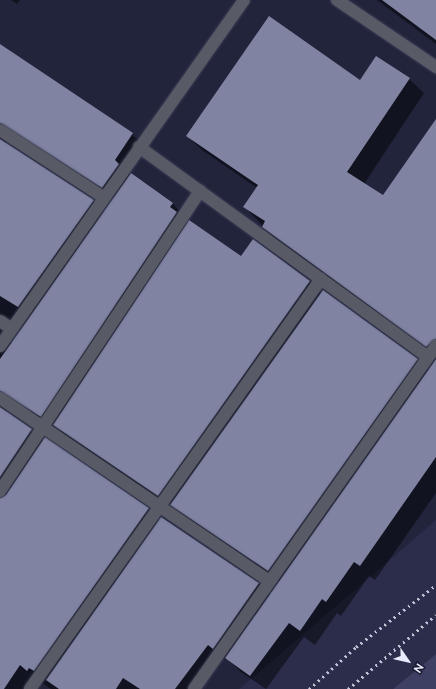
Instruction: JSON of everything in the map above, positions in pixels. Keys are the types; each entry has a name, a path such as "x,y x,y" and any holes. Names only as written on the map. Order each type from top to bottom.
{"street":[{"path":"0,346 244,0"},
{"path":"337,0 436,67"},
{"path":"0,130 104,197"},
{"path":"139,147 428,357"},
{"path":"0,491 200,191"},
{"path":"30,689 320,279"},
{"path":"0,321 12,329"},
{"path":"194,689 268,581 436,346"},
{"path":"0,398 268,581"}],"shaded area":[{"path":"436,520 436,654 393,689 239,689"},
{"path":"436,654 436,689 393,689"}],"building":[{"path":"382,0 436,0 436,40"},
{"path":"269,16 360,80 376,56 410,78 347,172 383,195 436,119 436,339 426,347 262,227 265,221 243,207 258,185 186,136"},
{"path":"0,44 133,133 115,160 119,164 102,188 0,123"},
{"path":"0,139 94,200 18,307 0,296"},
{"path":"131,173 173,203 170,207 177,212 41,417 0,391 0,359"},
{"path":"189,220 241,256 253,239 310,281 158,496 53,425"},
{"path":"323,290 418,359 268,571 170,505"},
{"path":"436,359 436,457 360,566 354,562 326,602 322,599 300,631 289,623 250,676 225,658"},
{"path":"0,407 32,429 0,477"},
{"path":"45,437 149,508 34,671 29,668 27,671 20,665 4,689 0,689 0,498 6,495"},
{"path":"161,517 259,583 213,649 208,645 175,689 140,689 123,678 116,689 59,689 46,680"}],"railway":[{"path":"309,689 356,647 436,585"},
{"path":"348,689 436,615"}]}
